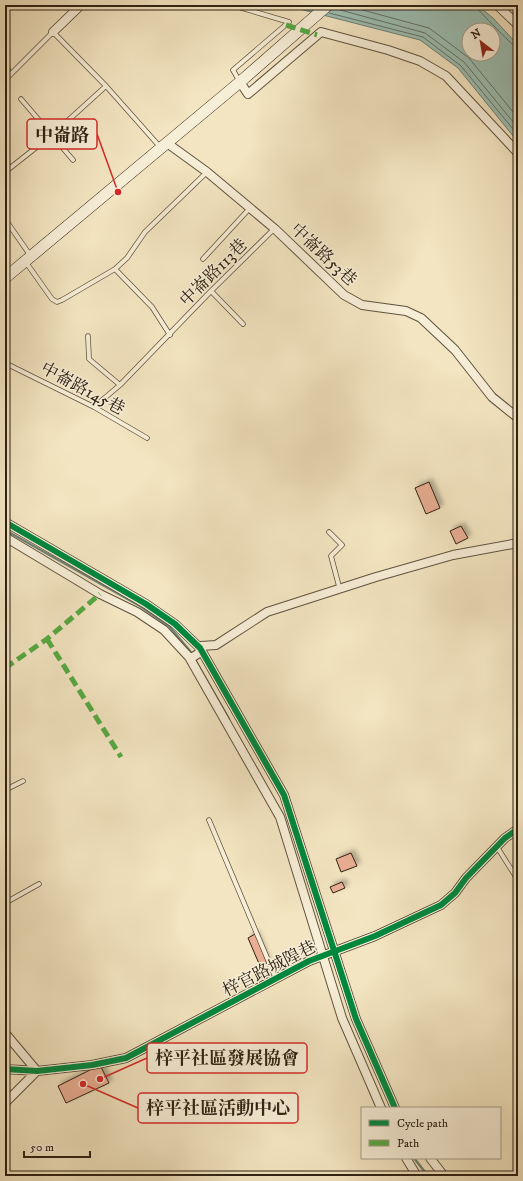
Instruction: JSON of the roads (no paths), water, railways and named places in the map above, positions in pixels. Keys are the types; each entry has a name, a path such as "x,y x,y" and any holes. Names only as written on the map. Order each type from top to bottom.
{"street":[{"path":"53,32 81,5"},
{"path":"5,278 240,82 328,5"},
{"path":"497,5 518,25"},
{"path":"240,82 248,94 321,32 420,61 446,76 518,153"},
{"name":"中崙路53巷","path":"164,145 207,172 274,229 344,295 362,305 406,311 421,318 455,350 492,397 518,418"},
{"path":"6,526 146,604 175,624 283,796 356,1019 395,1107"},
{"path":"5,537 100,594 137,612 164,630 195,654 280,817 342,1018 381,1107"},
{"path":"195,654 201,646 216,645 267,612 340,590 376,577 453,555 518,543"},
{"path":"272,801 283,796"},
{"name":"梓官路城隍巷","path":"5,1069 37,1071 92,1065 126,1058 334,950 375,936 441,905 455,893 466,878 505,838 518,829"},
{"path":"5,1033 37,1071 5,1103"},
{"path":"407,1159 417,1176"},
{"path":"431,1159 444,1176"}],"lane":[{"path":"232,5 289,22 233,70 240,82"},
{"path":"5,80 53,32 164,145"},
{"path":"5,172 52,135 106,86"},
{"path":"21,99 73,160"},
{"path":"5,219 52,299 57,302 115,269 127,258 145,232 207,172"},
{"path":"203,259 250,208"},
{"name":"中崙路113巷","path":"94,407 120,385 211,291 274,229"},
{"name":"中崙路113巷","path":"115,269 152,307 170,334"},
{"path":"211,291 243,324"},
{"path":"88,336 89,359 120,385"},
{"name":"中崙路145巷","path":"5,363 94,407 147,438"},
{"path":"329,532 342,545 331,556 340,590"},
{"path":"5,790 23,781"},
{"path":"209,820 277,979"},
{"path":"497,847 518,880"},
{"path":"5,903 39,884"}],"water":[{"path":"284,5 477,5 497,22 461,22 461,62 501,62 501,27 518,45 518,142 458,68 420,40"}],"waterway":[{"path":"5,530 140,606 169,626 190,651 229,719"},
{"path":"415,1159 428,1176"}],"place":[{"name":"中崙路","path":"118,192"},
{"name":"梓平社區發展協會","path":"100,1079"},
{"name":"梓平社區活動中心","path":"83,1084"}]}
